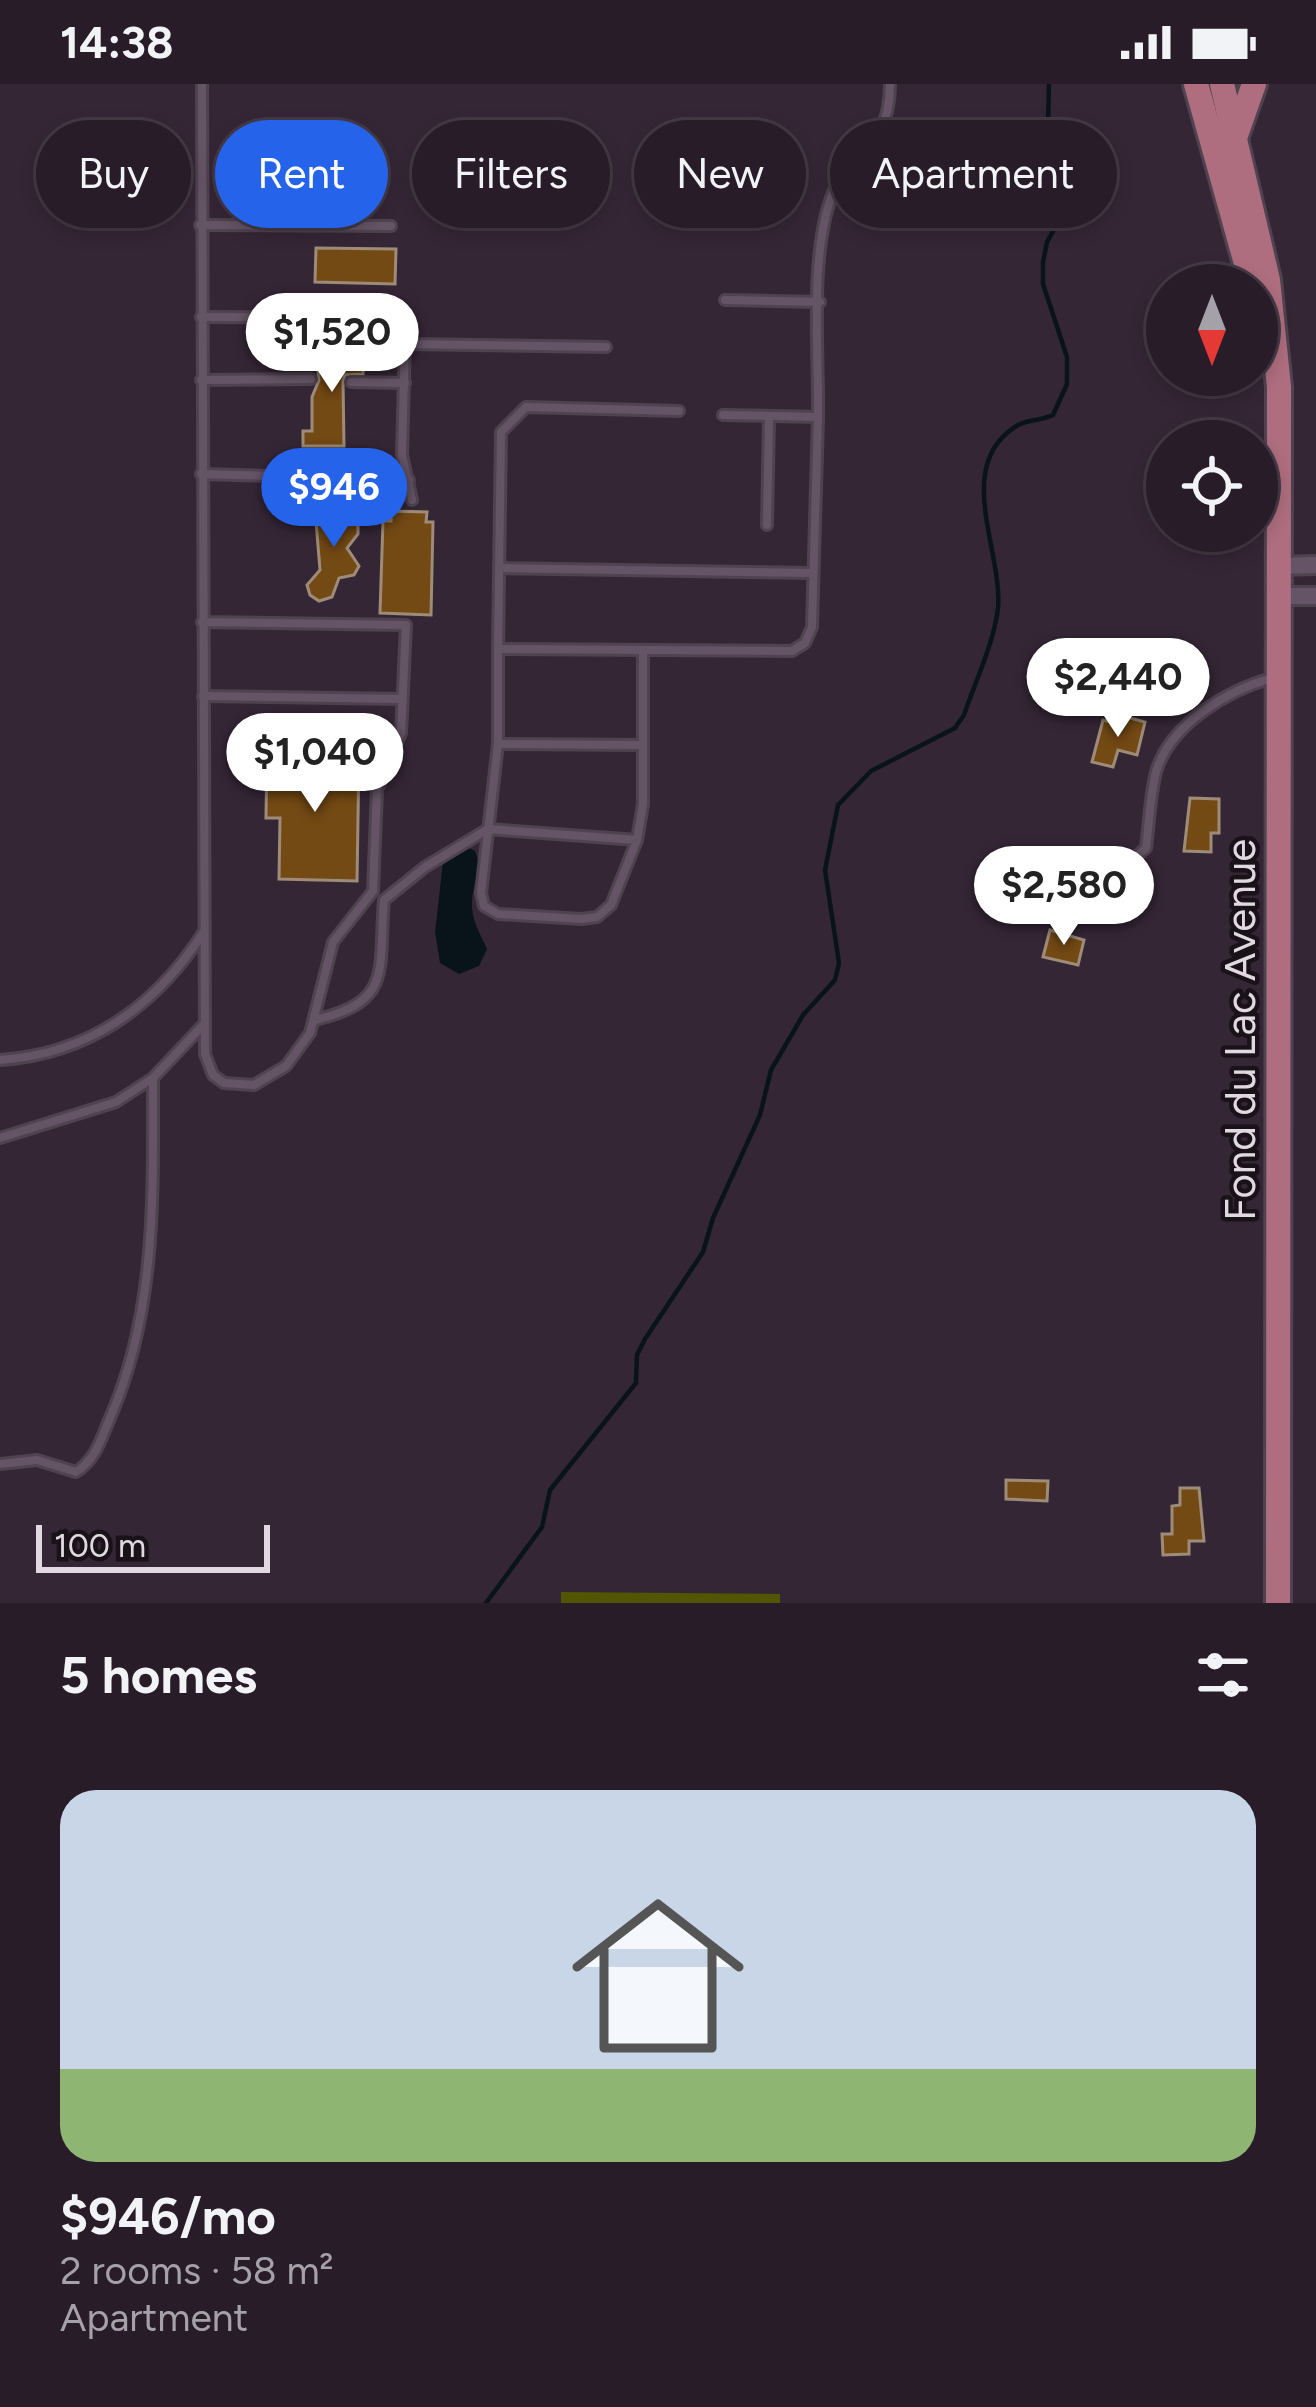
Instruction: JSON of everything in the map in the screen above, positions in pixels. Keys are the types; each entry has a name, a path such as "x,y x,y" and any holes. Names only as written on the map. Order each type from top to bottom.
{"main road":[{"path":"1196,84 1246,264"},
{"name":"Fond du Lac Avenue","path":"1222,84 1274,319 1278,420"},
{"path":"1235,138 1254,84"},
{"name":"Fond du Lac Avenue","path":"1278,511 1279,1603"}],"street":[{"path":"1280,566 1316,566"},
{"path":"1280,596 1316,596"}],"lane":[{"path":"202,84 200,225 202,622 205,930 205,1023 207,1066 224,1083 238,1087 254,1085 286,1066 314,1020 333,942 373,891 377,790 400,733 406,626 202,622"},
{"path":"498,649 792,651 805,643 812,627 822,231 830,197 883,133 890,84"},
{"path":"200,225 391,226"},
{"path":"725,299 820,302"},
{"path":"201,317 390,318 401,328 406,344 402,455 412,500"},
{"path":"406,344 606,347"},
{"path":"201,380 311,379"},
{"path":"351,382 404,383"},
{"path":"643,650 643,804 637,840 610,905 597,917 498,914 484,906 481,892 498,744 501,432 526,407 679,411"},
{"path":"723,416 818,417"},
{"path":"767,525 769,416"},
{"path":"201,474 409,480"},
{"path":"499,568 813,573"},
{"path":"1088,897 1146,848 1157,770 1169,746 1190,722 1244,686 1280,676"},
{"path":"203,696 402,699"},
{"path":"498,744 643,745"},
{"path":"314,1020 360,1007 377,987 384,900 425,867 488,829 637,840"},
{"path":"0,1060 48,1056 89,1041 182,963 205,930"},
{"path":"0,1138 116,1102 153,1078 205,1023"},
{"path":"0,1463 37,1460 76,1472 90,1463 117,1401 144,1312 153,1196 153,1078"}],"shaded area":[{"path":"458,843 475,851 477,857 472,908 487,949 479,966 459,974 440,963 435,932 444,853 449,845"},
{"path":"561,1592 780,1594 780,1603 561,1603"}],"building":[{"path":"316,248 396,249 395,284 315,282"},
{"path":"315,348 363,348 363,374 345,375 343,381 344,446 303,446 303,431 312,431 312,397 319,380"},
{"path":"332,505 344,505 358,516 358,534 347,548 359,566 354,575 339,578 332,597 319,601 307,585 320,570 316,521"},
{"path":"391,511 427,512 426,522 433,522 431,615 380,613 383,521 391,521"},
{"path":"1123,716 1145,722 1137,755 1118,750 1113,767 1092,762 1103,720 1121,725"},
{"path":"267,754 359,756 357,881 279,879 280,818 266,818"},
{"path":"1190,798 1219,799 1219,833 1211,833 1211,852 1184,851"},
{"path":"1050,930 1084,940 1078,965 1043,957"},
{"path":"1006,1480 1048,1481 1047,1501 1006,1499"},
{"path":"1180,1488 1199,1488 1204,1541 1189,1541 1189,1554 1163,1555 1162,1534 1172,1534 1172,1506 1180,1505"}],"waterway":[{"path":"486,1603 542,1527 550,1490 636,1383 637,1355 703,1252 713,1218 760,1115 771,1070 803,1015 835,980 839,963 825,870 838,805 871,771 955,728 984,662 998,608 985,510 988,462 998,442 1018,425 1053,415 1067,384 1067,357 1043,284 1043,262 1047,242 1065,210 1072,160 1048,124 1049,84"}]}
